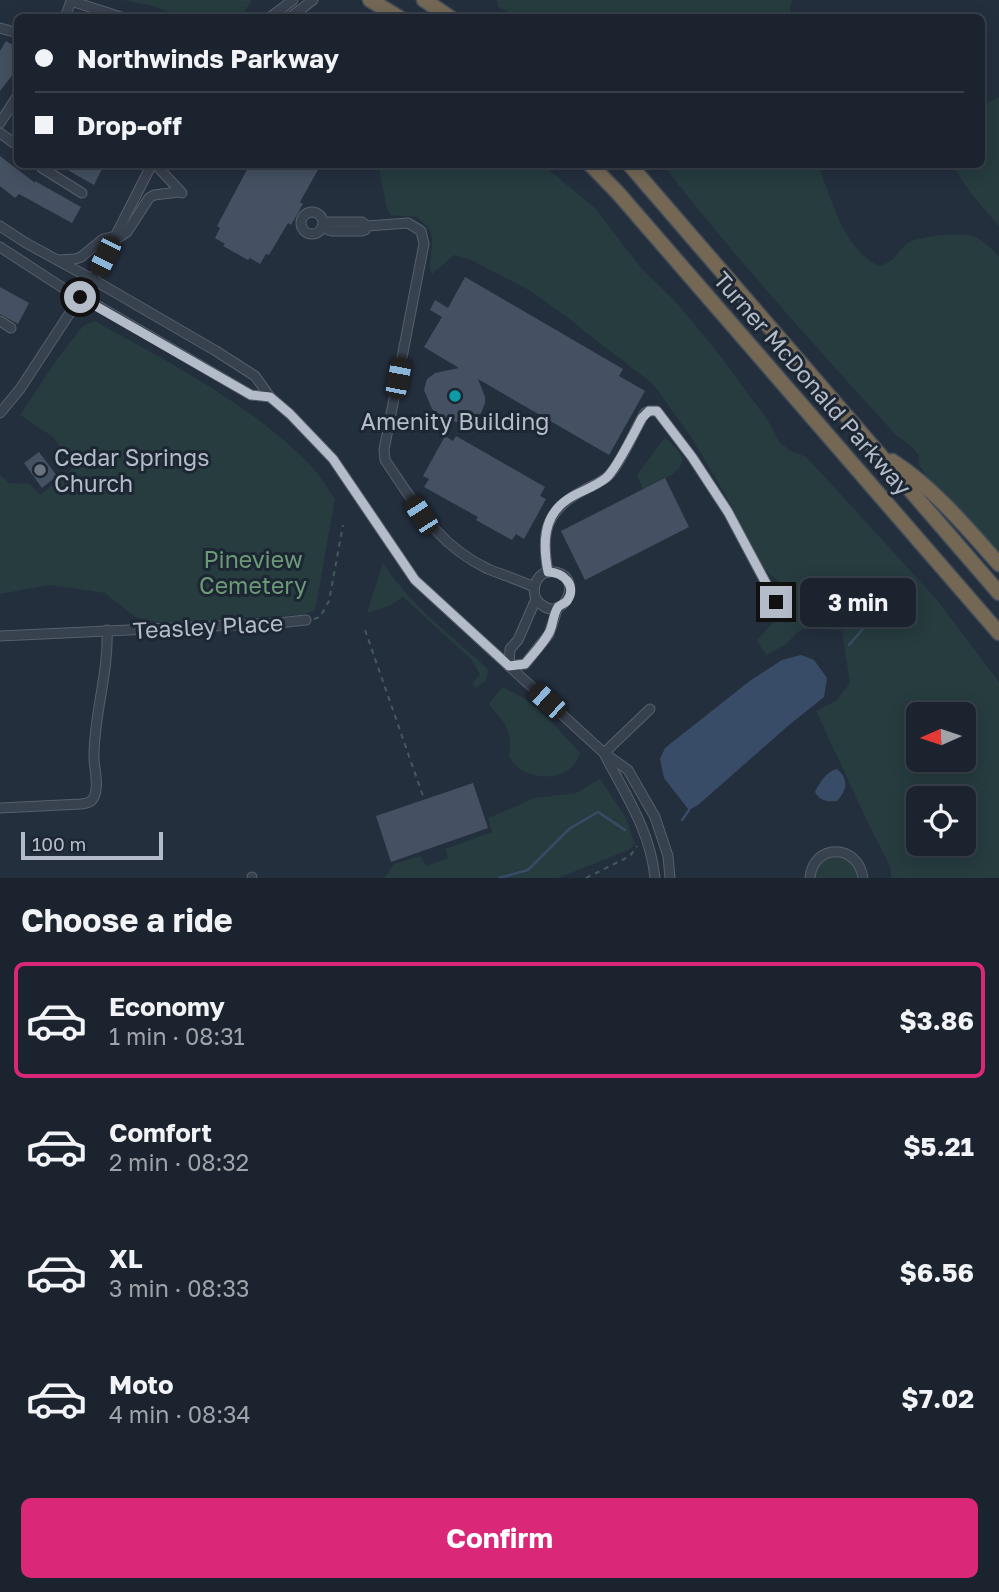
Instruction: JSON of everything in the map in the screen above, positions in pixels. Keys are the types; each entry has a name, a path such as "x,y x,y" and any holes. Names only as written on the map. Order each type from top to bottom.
{"highway":[{"path":"370,0 393,14"},
{"path":"424,0 446,14"},
{"name":"Turner McDonald Parkway","path":"594,168 999,633"},
{"name":"Turner McDonald Parkway","path":"632,168 999,593"},
{"path":"878,452 911,473 928,488 999,564"}],"street":[{"path":"294,14 313,0"},
{"path":"66,14 71,1 112,14"},
{"path":"274,14 291,1"},
{"path":"0,123 14,101"},
{"path":"42,168 82,193"},
{"path":"0,413 20,388 92,279 151,168"},
{"path":"57,260 81,257 103,239 113,239 127,232 149,198 154,195 181,192 157,168"},
{"path":"324,225 329,222 362,222 367,226 408,223 421,230 424,239 384,450 385,460 421,515 442,538 483,566 534,587"},
{"path":"0,226 255,376 270,397 333,459 415,580 604,753 628,770 655,817 668,856 670,878"},
{"path":"0,247 66,290 251,395 270,397"},
{"path":"0,321 11,328"},
{"path":"548,572 545,536 554,513 568,498 608,476 645,413 657,411 692,457 728,512 776,602"},
{"path":"548,572 558,572 569,585 569,596 558,607 549,634 525,664 509,666 510,649 518,640 536,599 534,587 540,576 548,572"},
{"path":"536,599 545,607 558,607"},
{"name":"Teasley Place","path":"0,636 306,620"},
{"path":"0,808 81,804 93,800 96,786 95,740 108,650 107,631"},
{"path":"604,753 650,709"},
{"path":"604,753 641,823 653,859 655,878"},
{"path":"810,878 819,858 834,851 843,852 857,860 863,878"}],"path":[{"name":"Teasley Place","path":"306,620 320,617 328,601 343,525"},
{"path":"365,630 424,799"},
{"path":"586,878 630,856 640,843"}],"green space":[{"path":"124,0 252,0 241,14 174,14"},
{"path":"497,0 792,0 790,14 513,14 498,7"},
{"path":"999,97 999,226 974,197 955,168 985,168 985,104"},
{"path":"379,168 547,168 595,208 641,268 677,303 722,358 768,421 780,443 806,457 937,600 999,682 999,878 891,878 891,868 816,711 836,701 850,683 842,631 815,627 800,630 785,645 766,655 757,640 778,616 781,602 780,583 765,570 691,437 653,384 529,290 471,260 454,255 432,274 432,240 429,229 417,217 391,215 387,209"},
{"path":"665,168 819,168 848,236 856,248 879,266 894,258 908,243 947,235 977,238 999,257 999,557 931,483 919,465 919,455 896,435 806,336"},
{"name":"Pineview Cemetery","path":"95,321 237,405 289,445 319,475 335,499 315,611 299,615 159,623 135,617 105,593 50,585 0,594 0,475 9,483 30,484 40,495 73,468 53,437 20,415 57,359 84,325"},
{"path":"665,437 680,454 681,465 667,478 643,490 637,475"},
{"path":"383,563 418,606 489,670 485,681 476,688 472,684 480,674 471,659 403,597 389,606 367,613"},
{"path":"502,687 524,698 548,718 580,753 571,768 556,775 538,776 521,770 514,763 509,757 509,734 489,704"},
{"path":"600,779 626,818 635,844 628,850 558,878 384,878 394,864 420,856 426,866 448,858 445,849 492,832 488,818 535,798 576,793"},
{"path":"833,856 850,862 857,878 815,878 820,864"}],"water":[{"path":"801,655 814,660 827,678 824,697 689,810 664,778 660,759 665,748 751,680 782,660"},
{"path":"837,769 845,781 843,793 837,801 822,799 815,792 821,781"}],"building":[{"path":"6,41 14,46 14,73 0,91 0,51"},
{"path":"0,156 35,183 81,207 72,223 19,194 15,198 0,186"},
{"path":"64,168 101,168 94,185"},
{"path":"248,168 319,168 291,225 288,223 269,255 266,254 260,264 223,246 225,244 215,238 220,228 217,226"},
{"path":"465,277 623,369 619,376 645,391 609,455 478,379 485,403 481,413 473,421 456,422 432,409 424,390 427,379 435,373 459,368 424,347 442,317 430,310 435,300 448,308"},
{"path":"0,287 29,303 18,324 0,314"},
{"path":"445,436 453,441 456,436 545,487 540,496 546,499 524,539 516,534 512,540 476,520 478,517 424,487 429,479 423,476"},
{"name":"Cedar Springs Church","path":"39,452 57,476 42,488 24,463"},
{"path":"665,478 689,527 585,580 561,531"},
{"path":"473,783 488,828 391,862 376,816"}],"waterway":[{"path":"849,645 887,601"},
{"path":"682,820 689,810"},
{"path":"499,878 528,870 569,829 598,812 625,830"}],"place":[{"name":"Amenity Building","path":"455,396"},
{"name":"Cedar Springs Church","path":"40,470"}],"route":[{"path":"80,297 251,395 270,397 290,414 333,459 415,580 509,666 525,664 549,634 558,607 562,606 569,596 567,579 558,572 548,572 545,540 549,521 568,498 608,476 645,413 649,411 657,411 692,457 728,512 776,602"}]}
